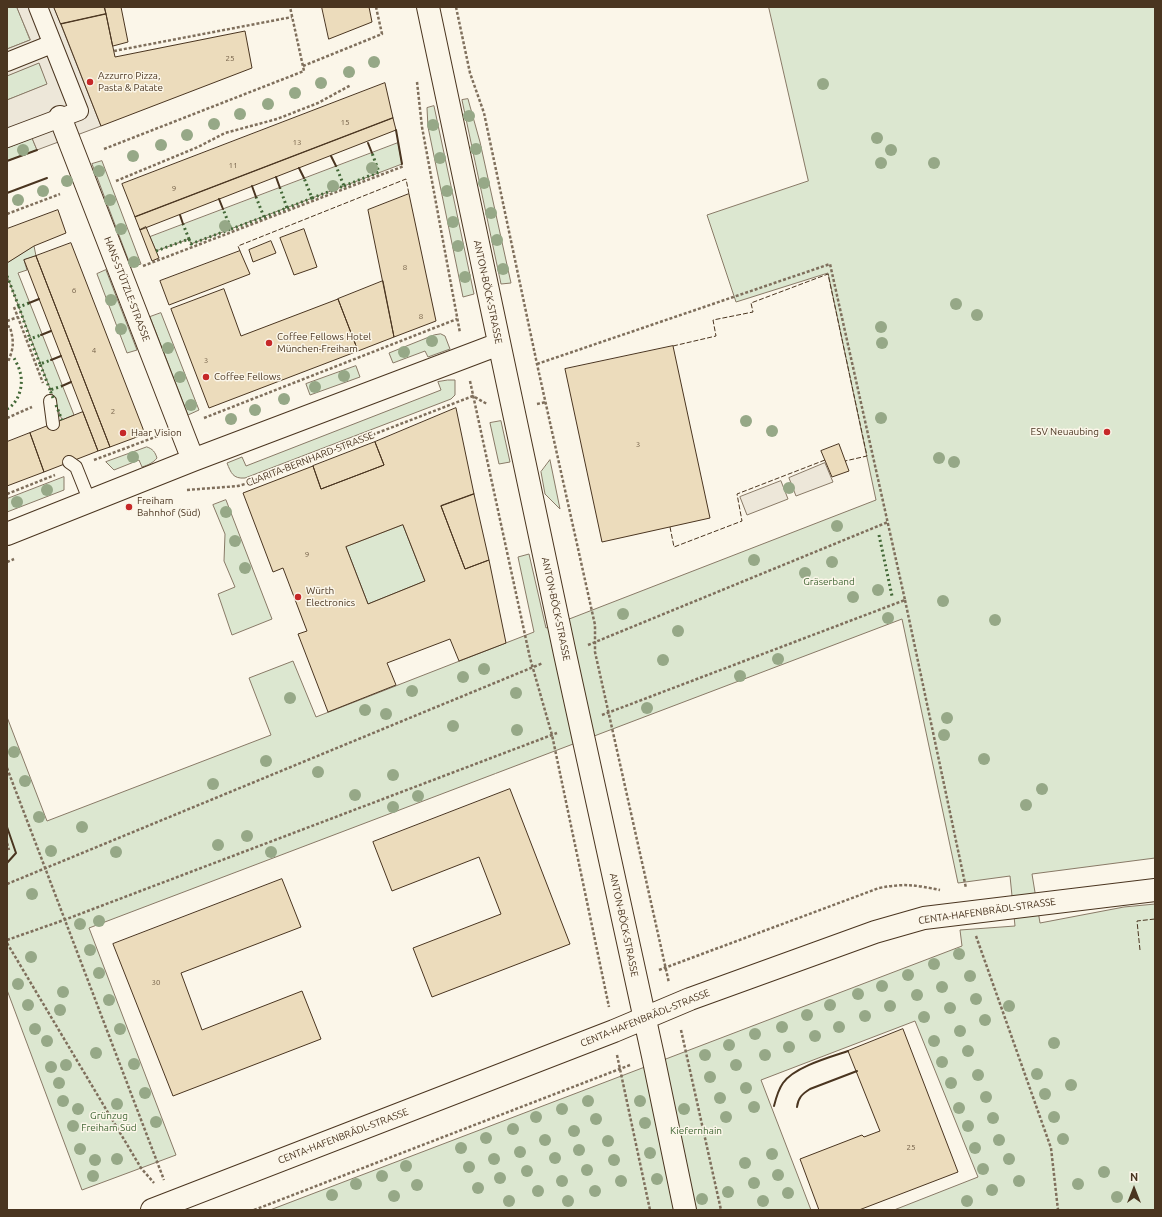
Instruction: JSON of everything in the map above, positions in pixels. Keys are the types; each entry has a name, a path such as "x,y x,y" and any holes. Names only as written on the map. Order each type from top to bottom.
{"street":[{"path":"7,138 79,111 38,7"},
{"name":"ANTON-BÖCK-STRASSE","path":"428,7 685,1210"},
{"path":"7,62 52,44"},
{"name":"HANS-STÜTZLE-STRASSE","path":"60,117 193,460"},
{"path":"7,534 193,460 499,344"},
{"name":"CENTA-HAFENBRÄDL-STRASSE","path":"152,1210 614,1031 675,1005 875,932 924,918 1155,890"}],"lane":[{"path":"50,401 53,424"},
{"path":"72,464 90,502"}],"path":[{"path":"104,149 304,71 290,7"},
{"path":"303,66 382,34 376,7"},
{"path":"456,7 470,73 484,113 537,364 595,624 595,652 608,713 721,1210"},
{"path":"114,51 292,17"},
{"path":"416,74 422,127 457,319 533,667 552,734 614,1031 619,1069 650,1210"},
{"path":"116,181 198,147 225,133 277,119 318,103 351,85"},
{"path":"121,275 404,166"},
{"path":"7,214 60,194"},
{"path":"537,364 830,264 888,522 967,889 961,890"},
{"path":"7,418 50,401 14,307"},
{"path":"7,321 18,317"},
{"path":"7,494 72,464 180,427 457,319"},
{"path":"7,326 10,327 13,340 13,348 8,362"},
{"path":"473,396 500,412 546,402"},
{"name":"CLARITA-BERNHARD-STRASSE","path":"185,490 238,486 473,396"},
{"path":"7,884 888,522"},
{"path":"7,562 21,556"},
{"path":"172,1202 141,1168 7,942 905,600"},
{"path":"7,768 172,1202"},
{"path":"7,843 9,850"},
{"path":"666,968 879,888 897,884 913,884 942,890"},
{"path":"971,913 974,930 1051,1148 1058,1210"},
{"path":"254,1210 684,1044"}],"green space":[{"path":"7,7 17,7 30,40 7,49"},
{"path":"769,7 1155,7 1155,858 1032,874 1040,923 1124,907 1155,904 1155,1210 894,1210 978,1177 915,1021 761,1080 811,1210 270,1210 962,946 960,930 1015,926 1010,876 958,883 902,619 89,928 176,1155 82,1190 7,990 7,717 47,821 271,735 249,678 293,661 316,717 534,632 518,557 529,554 546,628 876,500 828,273 736,302 707,215 808,181"},
{"path":"39,63 48,84 7,100 7,76"},
{"path":"468,99 480,142 511,283 501,284 462,100"},
{"path":"434,106 474,294 463,297 428,127 427,108"},
{"path":"32,138 37,150 7,161 7,148"},
{"path":"398,143 402,164 191,244 189,239 156,251 150,237"},
{"path":"102,161 141,264 131,267 92,164"},
{"path":"34,246 36,256 24,260 27,270 18,273 74,415 62,420 7,276 7,263"},
{"path":"106,270 137,350 127,353 97,274"},
{"path":"161,313 199,410 188,415 150,317"},
{"path":"441,334 445,336 450,349 428,357 425,351 393,363 389,353 434,335"},
{"path":"356,366 360,377 310,395 306,384"},
{"path":"455,380 455,395 451,399 245,478 233,475 227,463 242,457 246,466 441,390 438,382"},
{"path":"501,421 510,462 499,464 490,423"},
{"path":"147,447 154,451 157,458 152,463 142,467 139,460 114,470 106,462"},
{"path":"550,460 560,509 545,494 541,472"},
{"path":"64,477 64,490 7,512 7,499"},
{"path":"226,500 272,619 232,635 218,594 235,587 224,561 225,534 213,505"},
{"path":"403,525 425,581 368,604 346,547"}],"shaded area":[{"path":"17,7 54,7 101,126 37,150 32,138 7,148 7,100 47,84 39,63 7,76 7,49 30,40"},
{"path":"825,463 833,482 796,496 789,478"},
{"path":"781,481 788,499 747,515 740,497"}],"building":[{"path":"54,7 104,7 106,14 61,24"},
{"path":"105,7 121,7 128,42 113,46"},
{"path":"322,7 369,7 372,22 329,39"},
{"path":"106,14 115,57 245,31 252,68 101,126 61,24"},
{"path":"385,83 393,118 135,217 122,184"},
{"path":"393,118 396,130 140,230 135,217"},
{"path":"409,194 436,321 394,337 368,210"},
{"path":"58,210 66,233 34,246 7,263 7,229"},
{"path":"146,227 159,258 152,261 140,230"},
{"path":"304,229 317,267 294,275 280,238"},
{"path":"271,241 276,253 253,262 249,250"},
{"path":"71,243 145,434 110,447 36,256"},
{"path":"240,251 250,274 169,305 160,281"},
{"path":"36,256 110,447 98,451 24,260"},
{"path":"383,281 394,337 358,351 338,299"},
{"name":"Coffee Fellows Hotel München-Freiham","path":"224,289 241,336 338,299 358,351 209,408 171,309"},
{"path":"673,346 710,518 602,542 565,369"},
{"path":"456,408 474,494 441,506 465,569 489,560 506,643 459,661 450,639 387,663 396,685 328,712 298,634 307,631 283,568 273,572 243,493 313,466 321,489 384,465 375,442","holes":["403,525 425,581 368,604 346,547"]},
{"path":"83,412 98,451 44,472 30,433"},
{"path":"30,433 44,472 7,486 7,442"},
{"path":"375,442 384,465 321,489 313,466"},
{"path":"839,444 849,471 832,477 821,451"},
{"path":"474,494 489,560 465,569 441,506"},
{"path":"510,789 570,944 432,997 413,948 501,914 479,857 392,891 373,842"},
{"path":"282,879 301,927 181,973 202,1030 302,991 321,1039 173,1096 113,944"},
{"path":"903,1029 958,1172 859,1210 819,1210 800,1159 862,1135 864,1137 880,1131 848,1051"}],"hedge":[{"path":"344,186 379,172 372,153"},
{"path":"312,198 344,186 336,166"},
{"path":"287,208 312,198 304,178"},
{"path":"264,217 287,208 280,188"},
{"path":"231,229 264,217 256,197"},
{"path":"189,239 191,244 231,229 223,209"},
{"path":"156,251 189,239 183,224"},
{"path":"7,276 19,307"},
{"path":"29,303 19,307 30,339"},
{"path":"40,364 30,339 41,335"},
{"path":"7,409 15,402 20,393 21,387 20,372 14,358"},
{"path":"50,390 40,364 51,360"},
{"path":"53,398 50,390 62,386"},
{"path":"56,405 62,420"},
{"path":"879,535 892,596"}],"fence":[{"path":"240,251 238,246 406,179 409,194"},
{"path":"673,346 716,336 713,320 753,312 751,303 828,274 867,456 845,461"},
{"path":"670,527 674,547 742,521 737,494 825,460"},
{"path":"1140,950 1137,921 1155,919"}],"wall":[{"path":"396,130 402,164"},
{"path":"368,143 372,153"},
{"path":"7,161 37,150"},
{"path":"331,156 336,166"},
{"path":"299,168 304,178"},
{"path":"276,177 280,188"},
{"path":"7,193 47,178"},
{"path":"252,186 256,197"},
{"path":"219,199 223,209"},
{"path":"180,215 183,224"},
{"path":"29,303 39,299"},
{"path":"41,335 51,331"},
{"path":"51,360 61,356"},
{"path":"62,386 71,382"},
{"path":"7,827 16,853 7,863"},
{"path":"774,1106 780,1088 788,1077 813,1063 848,1051"},
{"path":"797,1107 801,1096 810,1089 857,1071"}],"place":[{"name":"Azzurro Pizza, Pasta & Patate","path":"90,82"},
{"name":"Coffee Fellows Hotel München-Freiham","path":"269,343"},
{"name":"Coffee Fellows","path":"206,377"},
{"name":"ESV Neuaubing","path":"1107,432"},
{"name":"Haar Vision","path":"123,433"},
{"name":"Freiham Bahnhof (Süd)","path":"129,507"},
{"name":"Würth Electronics","path":"298,597"}],"park label":[{"name":"Gräserband","path":"829,582"},
{"name":"Grünzug Freiham Süd","path":"109,1122"},
{"name":"Kiefernhain","path":"696,1131"}]}
